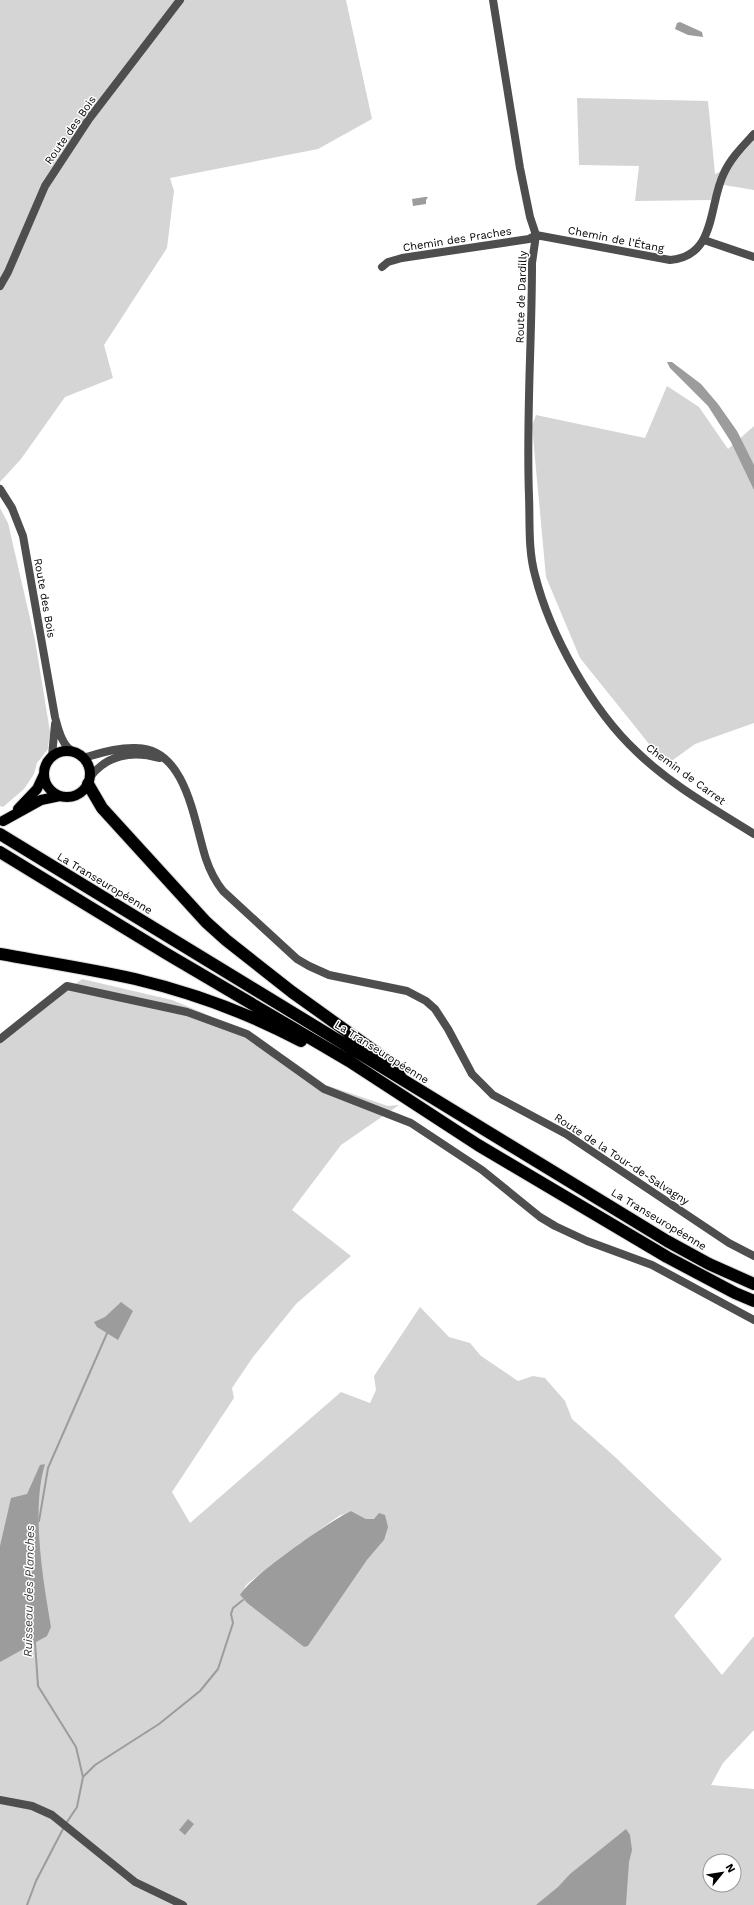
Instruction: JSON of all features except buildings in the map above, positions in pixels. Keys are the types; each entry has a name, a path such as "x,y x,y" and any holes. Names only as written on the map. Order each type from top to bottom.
{"highway":[{"path":"89,781 102,808 206,922 226,940 292,992 391,1062 403,1080"},
{"name":"La Transeuropéenne","path":"0,834 667,1241 710,1264 754,1284"},
{"path":"0,852 168,954 350,1061 484,1149 667,1257 735,1293 754,1301"},
{"path":"0,954 107,973 164,987 248,1016 328,1055 350,1061"}],"main road":[{"path":"3,821 12,814 36,789 44,774 45,767 52,756 65,751 74,752 83,758 90,770 89,781 85,790 73,797 60,796 41,800 12,814"},
{"path":"44,774 48,788 60,796"}],"street":[{"name":"Route des Bois","path":"0,286 8,272 45,186 89,119 180,0"},
{"name":"Route de Dardilly","path":"493,0 520,168 530,217 536,235 532,263 528,443 532,552"},
{"path":"754,134 733,158 723,174 704,240 754,257"},
{"name":"Chemin de l'Étang","path":"536,235 670,260 687,256 694,252 704,240"},
{"name":"Chemin des Praches","path":"382,267 388,262 402,258 529,239 536,235"},
{"name":"Route des Bois","path":"0,489 12,508 23,536 55,717 63,741 67,747 74,752"},
{"name":"Chemin de Carret","path":"532,552 534,574 543,602 555,630 569,659 597,706 616,731 637,753 667,777 710,807 754,834"},
{"name":"Route des Bois","path":"52,756 55,717"},
{"name":"Route de la Tour-de-Salvagny","path":"83,758 125,748 138,748 153,751 177,772 186,790 206,859 214,880 223,891 297,959 329,975 401,990 426,1001 435,1009 448,1029 472,1074 493,1095 566,1134 729,1243 754,1256"},
{"path":"89,781 98,767 122,755 139,754 165,760"},
{"path":"0,1039 67,986 187,1012 247,1034 324,1089 411,1123 482,1170 540,1217 555,1226 587,1241 652,1265 754,1320"},
{"path":"0,1800 32,1806 52,1815 135,1882 183,1905"}],"shaded area":[{"path":"0,0 346,0 372,119 318,149 170,178 174,191 167,248 104,345 113,378 65,397 21,459 0,482"},
{"path":"577,98 708,101 715,174 730,167 754,140 754,190 718,184 711,200 635,201 639,166 579,165"},
{"path":"667,386 699,407 728,449 754,426 754,723 695,744 666,765 580,658 546,577 532,426 536,415 645,438"},
{"path":"0,508 8,523 35,640 50,732 48,749 37,763 34,774 24,789 3,807 0,806"},
{"path":"82,979 172,1000 245,1033 288,1058 326,1085 388,1106 399,1105 341,1145 292,1210 351,1256 296,1304 253,1357 232,1388 234,1398 172,1492 190,1523 341,1392 370,1403 376,1390 374,1376 420,1307 449,1337 470,1343 481,1356 518,1381 533,1376 545,1378 565,1401 572,1419 614,1456 722,1559 674,1616 722,1675 754,1636 754,1730 723,1763 711,1785 754,1789 754,1905 0,1905 0,1042","holes":["351,1511 366,1519 374,1519 384,1540 367,1560 308,1646 304,1647 247,1603 240,1595 247,1584 288,1552 339,1516"]}],"water":[{"path":"680,22 702,32 703,37 688,35 675,29 677,23"},
{"path":"428,197 426,204 413,206 412,199"},
{"path":"667,362 672,362 701,384 718,404 737,431 754,465 754,490 731,442 708,406 670,368"},
{"path":"121,1302 133,1311 118,1340 97,1327 94,1322 105,1317"},
{"path":"45,1464 41,1482 39,1523 42,1567 51,1627 47,1636 0,1662 0,1546 11,1498 27,1494 40,1465"},
{"path":"351,1511 366,1519 374,1519 379,1513 385,1515 388,1527 384,1540 367,1560 308,1646 304,1647 247,1603 240,1595 246,1587 273,1563 309,1537"},
{"path":"188,1819 194,1824 185,1835 179,1830"},
{"path":"626,1829 630,1835 632,1850 629,1862 626,1905 536,1905 558,1887 570,1874"}],"waterway":[{"name":"Ruisseau des Planches","path":"39,1521 48,1468 108,1331"},
{"path":"67,1822 77,1807 83,1777 95,1765 159,1724 200,1691 218,1669 233,1623 231,1614 233,1608 243,1600"},
{"name":"Ruisseau des Planches","path":"35,1642 38,1686 76,1747 83,1777"},
{"name":"Ruisseau des Planches","path":"27,1905 36,1881 64,1827"}]}
